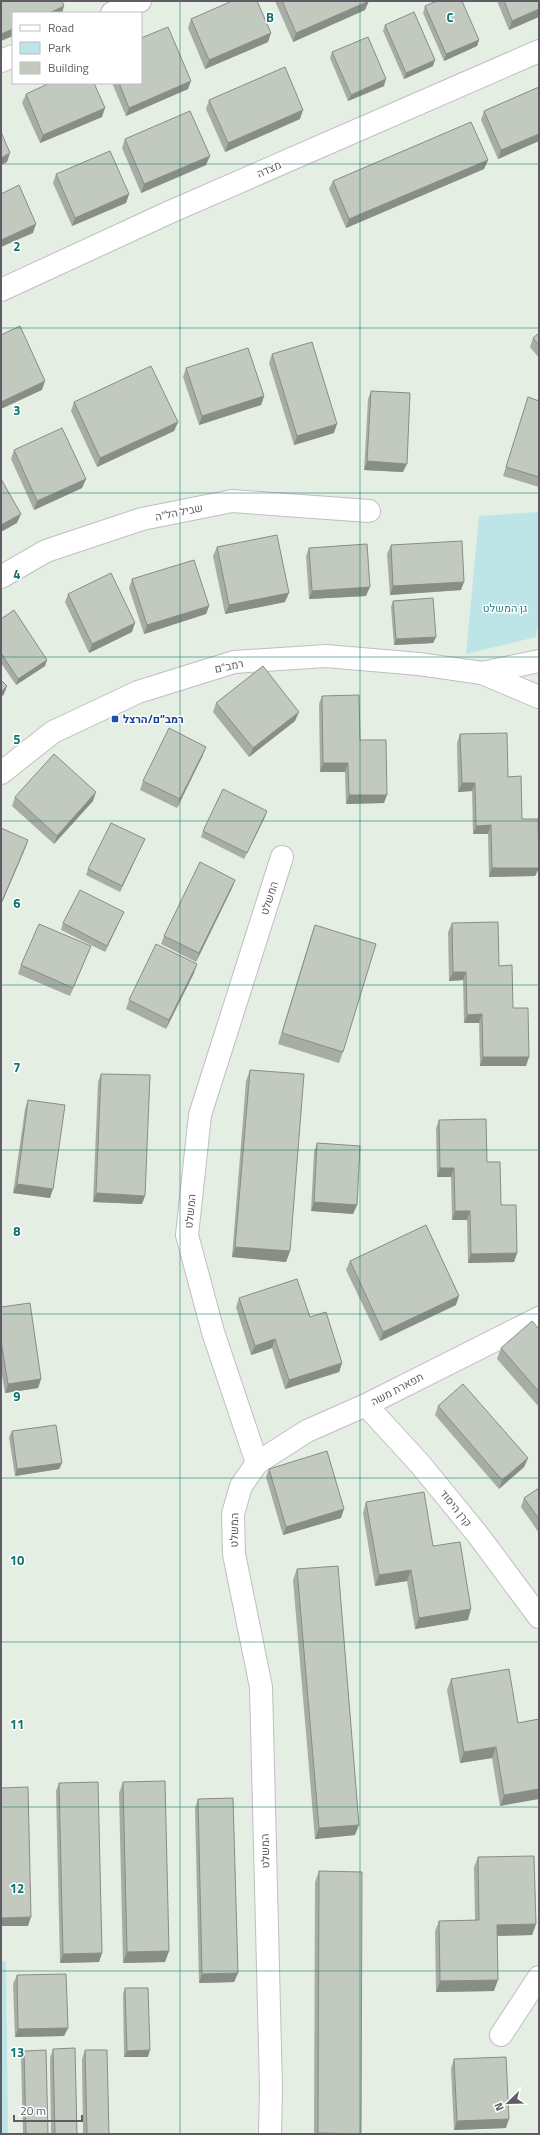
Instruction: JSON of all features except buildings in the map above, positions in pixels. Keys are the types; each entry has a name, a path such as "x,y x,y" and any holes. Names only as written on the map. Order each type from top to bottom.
{"street":[{"path":"114,12 140,1"},
{"name":"מצדה","path":"1,290 170,212 539,51"},
{"path":"1,61 12,56"},
{"name":"שביל הל\"ה","path":"1,577 46,551 135,522 232,501 369,511"},
{"name":"רמב\"ם","path":"1,773 53,732 138,692 234,662 326,656 419,664 482,673 539,697"},
{"name":"רמב\"ם","path":"482,673 539,661"},
{"name":"המשלט","path":"270,2134 271,2088 261,1687 234,1554 233,1514 241,1486 257,1463 213,1332 187,1236 200,1115 282,857"},
{"name":"תפארת משה","path":"257,1463 307,1431 366,1405 539,1318"},
{"name":"קרן היסוד","path":"366,1405 420,1464 478,1535 539,1617"},
{"path":"501,2035 539,1977"}],"green space":[{"name":"גן המשלט","path":"539,512 539,620 536,637 466,654 479,516"},
{"path":"1,1961 6,1961 8,2134 1,2134"}],"place":[{"name":"רמב״ם/הרצל","path":"115,719"}]}
